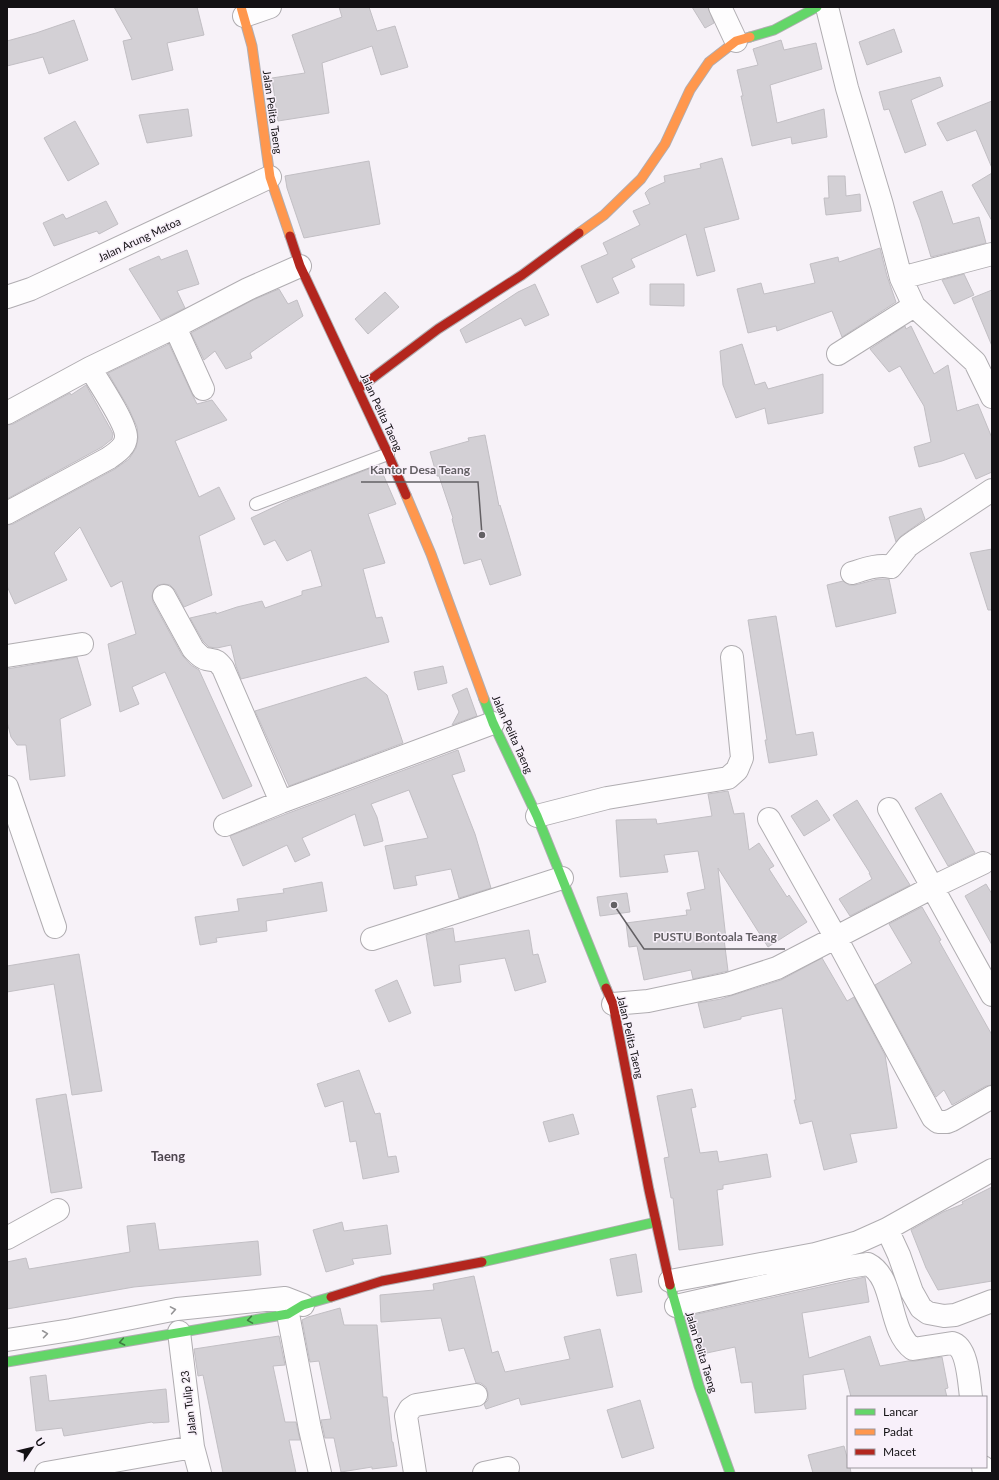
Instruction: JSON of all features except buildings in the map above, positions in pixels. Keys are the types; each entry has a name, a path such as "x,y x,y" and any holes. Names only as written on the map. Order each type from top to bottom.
{"street":[{"path":"243,11 270,7"},
{"path":"720,7 736,41"},
{"path":"358,389 438,329 522,275 604,215 642,180 665,144 690,90 709,62 736,41 774,30 817,7"},
{"path":"827,7 847,88 882,205 901,278 914,306 975,362 992,397"},
{"name":"Jalan Pelita Taeng","path":"243,11 252,46 270,177 300,266 388,454 431,554 493,723 537,816 613,1004 656,1222 676,1306 695,1373 730,1473"},
{"name":"Jalan Arung Matoa","path":"7,297 38,286 270,177"},
{"path":"901,278 992,254"},
{"path":"7,413 90,368 175,327 248,289 300,266"},
{"path":"838,354 914,306"},
{"path":"175,327 203,389"},
{"path":"7,513 109,458 118,452 124,444 126,436 120,419 90,368"},
{"path":"852,573 884,565 891,567 908,546 992,490"},
{"path":"164,596 193,649 206,659 212,659 219,662 223,668 281,802"},
{"path":"7,656 82,644"},
{"path":"537,816 607,798 728,778 733,774 737,770 742,758 732,657"},
{"path":"225,825 281,802 493,723"},
{"path":"7,787 55,927"},
{"path":"889,810 992,995"},
{"path":"769,819 836,938 933,1118 938,1122 947,1122 992,1097"},
{"path":"613,1004 648,1001 728,984 777,968 933,887 983,863"},
{"path":"372,940 562,878"},
{"path":"670,1281 815,1254 858,1242 887,1229 992,1170"},
{"path":"7,1238 58,1210"},
{"path":"7,1362 179,1332 292,1306 382,1281 477,1263 656,1222"},
{"path":"887,1229 899,1255 912,1292 922,1308 928,1313 944,1316 955,1315 992,1301"},
{"path":"676,1306 848,1267 868,1264 877,1270 890,1299 897,1327 902,1337 913,1350 952,1343 956,1344 960,1348 965,1358 971,1396"},
{"path":"7,1340 177,1309 292,1306"},
{"path":"292,1306 310,1429 320,1473"},
{"path":"139,1317 140,1339"},
{"name":"Jalan Tulip 23","path":"179,1332 193,1447 200,1473"},
{"path":"411,1472 406,1416 410,1409 416,1405 476,1395"},
{"path":"46,1473 193,1447"},
{"path":"484,1473 508,1468"}],"lane":[{"path":"256,504 388,454"}],"traffic: fast":[{"path":"750,37 774,30 817,7"},
{"path":"484,699 493,723 537,816 606,988"},
{"path":"482,1262 656,1222"},
{"path":"670,1285 699,1386 730,1473"},
{"path":"7,1362 288,1314 303,1305 331,1297"}],"traffic: slow":[{"path":"241,7 252,46 270,177 290,236"},
{"path":"579,233 604,215 641,179 665,144 690,90 709,62 736,41 750,37"},
{"path":"406,495 431,554 484,699"}],"traffic: jam":[{"path":"358,389 438,329 522,275 579,233"},
{"path":"290,236 300,266 406,495"},
{"path":"606,988 613,1004 649,1190 670,1285"},
{"path":"331,1297 382,1281 482,1262"}],"place":[{"name":"Kantor Desa Teang","path":"482,535"},
{"name":"PUSTU Bontoala Teang","path":"614,905"}],"district":[{"name":"Taeng","path":"168,1156"}]}
